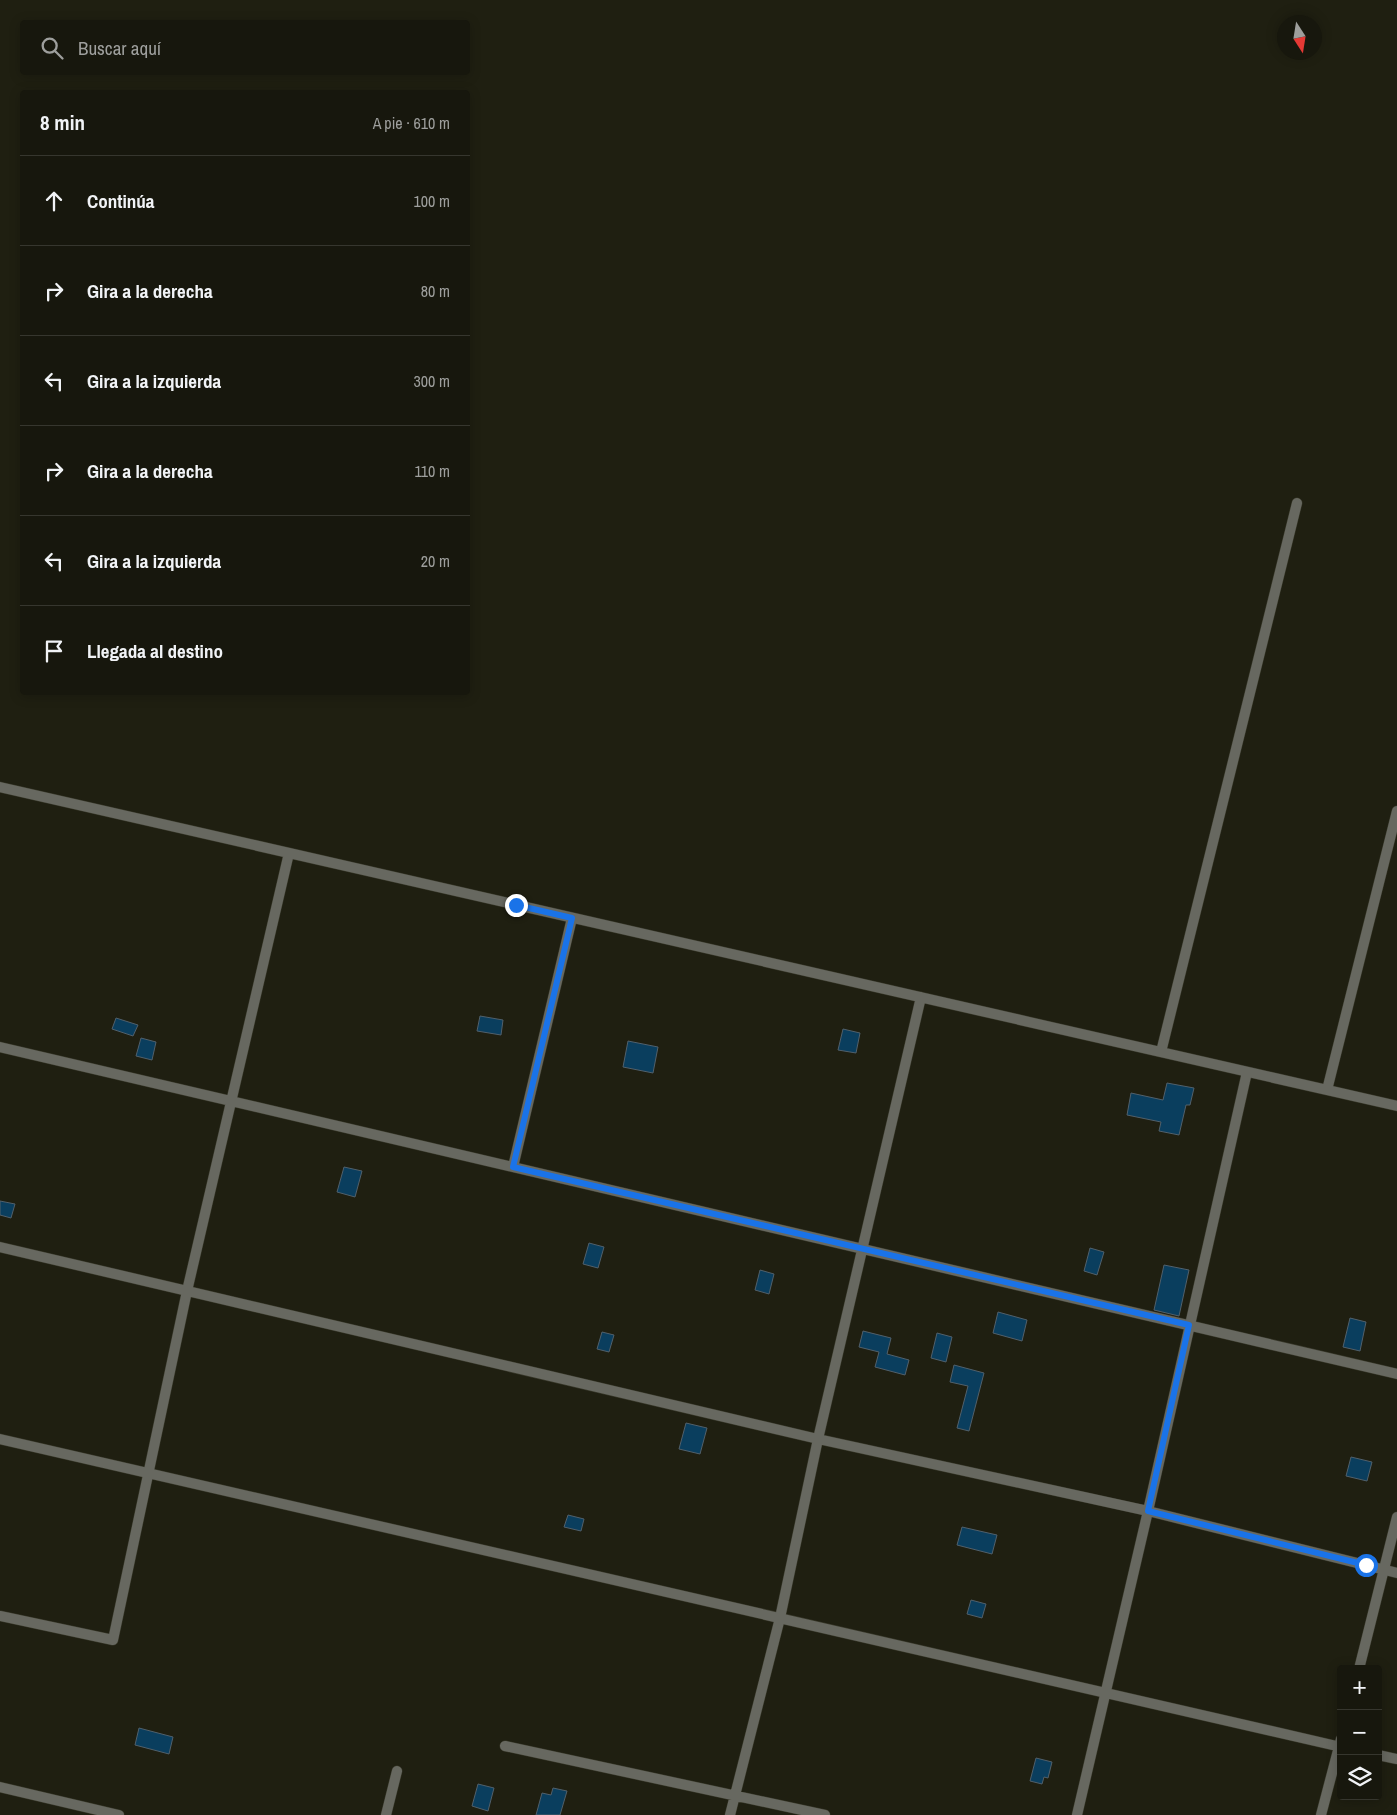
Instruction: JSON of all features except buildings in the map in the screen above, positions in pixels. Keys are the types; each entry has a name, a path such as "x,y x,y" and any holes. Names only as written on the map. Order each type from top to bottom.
{"street":[{"path":"1161,1052 1297,503"},
{"path":"0,787 1397,1106"},
{"path":"1327,1090 1397,811"},
{"path":"0,1616 113,1640 187,1291 289,853"},
{"path":"513,1167 572,918"},
{"path":"730,1815 780,1618 818,1438 921,997"},
{"path":"0,1047 1397,1374"},
{"path":"1077,1815 1247,1072"},
{"path":"0,1247 818,1438 1148,1511 1397,1573"},
{"path":"0,1439 1337,1743"},
{"path":"1359,1665 1397,1517"},
{"path":"505,1746 825,1815"},
{"path":"1321,1815 1337,1755"},
{"path":"1382,1756 1397,1760"},
{"path":"386,1815 397,1771"},
{"path":"0,1787 120,1815"}],"route":[{"path":"516,905 572,918 513,1167 1189,1325 1148,1511 1366,1565"}]}
